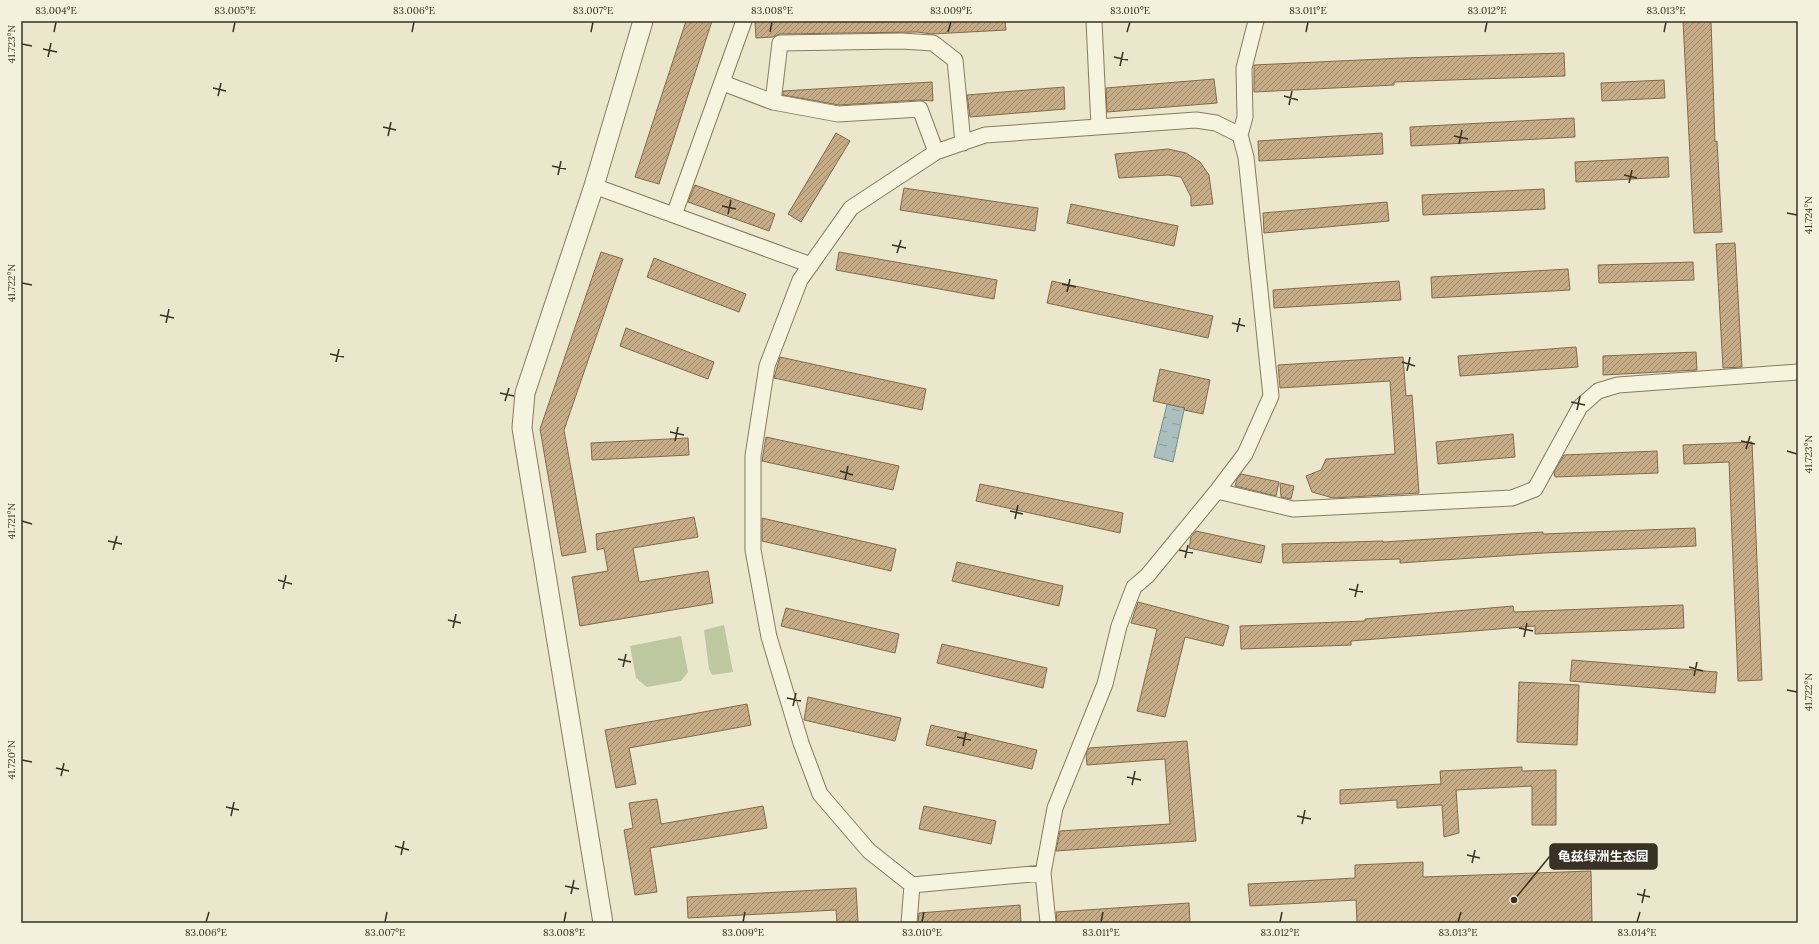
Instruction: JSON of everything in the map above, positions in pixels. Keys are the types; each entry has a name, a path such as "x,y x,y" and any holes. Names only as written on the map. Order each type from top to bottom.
{"street":[{"path":"603,923 522,428 525,392 594,186 643,21"},
{"path":"674,215 723,83 744,21"},
{"path":"1094,21 1099,127"},
{"path":"1048,923 1043,873 1055,808 1105,684 1118,626 1134,587 1147,576 1217,491 1245,454 1271,396 1246,157 1240,135 1245,117 1244,68 1256,21"},
{"path":"774,102 780,43 901,40 933,43 955,60 963,143"},
{"path":"723,83 774,102 838,114 920,109 936,152"},
{"path":"1043,873 912,885 870,851 820,794 802,743 769,637 753,550 753,456 767,366 800,280 851,208 936,152 985,135 1196,120 1216,123 1240,135"},
{"path":"594,186 811,264"},
{"path":"1217,491 1293,509 1512,498 1535,489 1580,407 1598,391 1618,385 1798,372"},
{"path":"909,923 912,885"}],"green space":[{"path":"724,625 733,672 712,675 709,669 704,630"},
{"path":"681,636 688,672 681,681 647,687 636,678 630,646"}],"water":[{"path":"1171,388 1188,391 1173,462 1154,457"}],"building":[{"path":"686,21 712,21 659,184 635,177"},
{"path":"755,21 1005,21 1006,30 932,34 917,32 780,34 773,37 756,38"},
{"path":"1683,21 1711,21 1715,142 1717,141 1722,232 1694,233"},
{"path":"1564,53 1565,76 1394,82 1394,85 1254,92 1254,65 1403,58"},
{"path":"1214,79 1217,103 1107,112 1106,88"},
{"path":"1664,80 1665,98 1602,101 1601,83"},
{"path":"932,82 933,101 919,100 839,105 783,95 783,91"},
{"path":"1064,87 1065,109 970,117 967,95"},
{"path":"1574,118 1575,137 1411,146 1410,127"},
{"path":"836,133 850,141 801,222 788,214"},
{"path":"1382,133 1383,154 1259,161 1258,141"},
{"path":"1168,149 1186,153 1200,162 1209,175 1213,204 1191,206 1191,197 1181,177 1168,175 1119,178 1115,154"},
{"path":"1668,157 1669,177 1576,182 1575,162"},
{"path":"695,185 775,214 769,231 688,202"},
{"path":"904,188 1038,208 1035,231 900,210"},
{"path":"1544,189 1545,209 1423,215 1422,195"},
{"path":"1387,202 1389,221 1264,233 1263,213"},
{"path":"1071,204 1178,226 1174,246 1067,223"},
{"path":"1735,243 1742,367 1723,368 1716,244"},
{"path":"601,252 623,259 564,430 586,552 562,556 540,429"},
{"path":"839,252 997,280 994,299 836,270"},
{"path":"654,258 746,294 739,312 647,277"},
{"path":"1693,262 1694,280 1599,283 1598,265"},
{"path":"1568,269 1570,290 1432,298 1431,277"},
{"path":"1052,281 1213,316 1208,338 1047,303"},
{"path":"1399,281 1401,300 1274,308 1273,290"},
{"path":"626,328 714,362 708,379 620,346"},
{"path":"1576,347 1578,367 1460,376 1458,356"},
{"path":"1696,352 1697,370 1603,375 1603,356"},
{"path":"780,357 926,389 922,410 774,378"},
{"path":"1403,357 1406,396 1412,395 1419,493 1333,498 1312,492 1306,476 1321,470 1326,459 1395,454 1390,381 1280,388 1278,365"},
{"path":"1160,369 1210,380 1203,414 1184,410 1185,408 1153,401"},
{"path":"1513,434 1515,457 1438,464 1436,442"},
{"path":"766,437 899,466 893,490 762,461"},
{"path":"688,438 689,455 592,460 591,443"},
{"path":"1752,442 1762,680 1738,681 1729,462 1684,464 1683,445"},
{"path":"1657,451 1658,473 1555,477 1554,472 1564,455"},
{"path":"1241,474 1279,482 1276,496 1235,486 1237,479"},
{"path":"1280,483 1294,486 1291,499 1281,497"},
{"path":"980,484 1123,513 1120,533 976,501"},
{"path":"694,517 698,537 633,548 639,582 708,571 713,603 580,626 572,577 608,571 604,548 597,550 596,534"},
{"path":"762,518 896,549 891,571 762,541"},
{"path":"1695,528 1696,546 1544,553 1400,563 1400,559 1283,563 1282,544 1383,542 1543,532 1543,534"},
{"path":"1196,531 1265,546 1261,563 1189,548 1191,537"},
{"path":"957,562 1063,586 1059,606 952,581"},
{"path":"1138,602 1229,626 1223,646 1185,637 1165,717 1137,711 1157,629 1131,623"},
{"path":"1683,605 1684,628 1535,634 1535,626 1351,641 1351,645 1241,649 1240,626 1365,621 1365,619 1513,606 1514,612"},
{"path":"786,608 899,634 895,653 781,626"},
{"path":"942,644 1047,668 1043,688 937,663"},
{"path":"1572,660 1717,672 1715,693 1570,681"},
{"path":"1519,682 1579,685 1577,745 1517,742"},
{"path":"808,697 901,718 895,741 804,720"},
{"path":"747,704 751,725 629,748 636,784 616,788 605,730"},
{"path":"931,725 1037,750 1032,769 926,745"},
{"path":"1187,741 1196,841 1056,851 1060,831 1170,824 1165,759 1087,765 1086,754 1089,748"},
{"path":"1522,767 1522,771 1556,770 1556,825 1532,825 1532,786 1456,790 1459,833 1444,837 1442,805 1397,808 1397,800 1340,804 1340,790 1441,784 1440,771"},
{"path":"657,799 661,824 763,806 767,828 650,848 657,892 635,895 624,830 633,828 629,803"},
{"path":"924,806 996,821 991,844 919,829"},
{"path":"1423,862 1423,877 1591,871 1592,923 1357,923 1356,900 1250,906 1248,884 1355,878 1355,865"},
{"path":"856,888 858,923 837,923 836,910 688,918 687,897"},
{"path":"1189,903 1190,923 1057,923 1056,912"},
{"path":"1020,905 1021,923 918,923 919,913"}],"place":[{"name":"龟兹绿洲生态园","path":"1514,900"}]}
